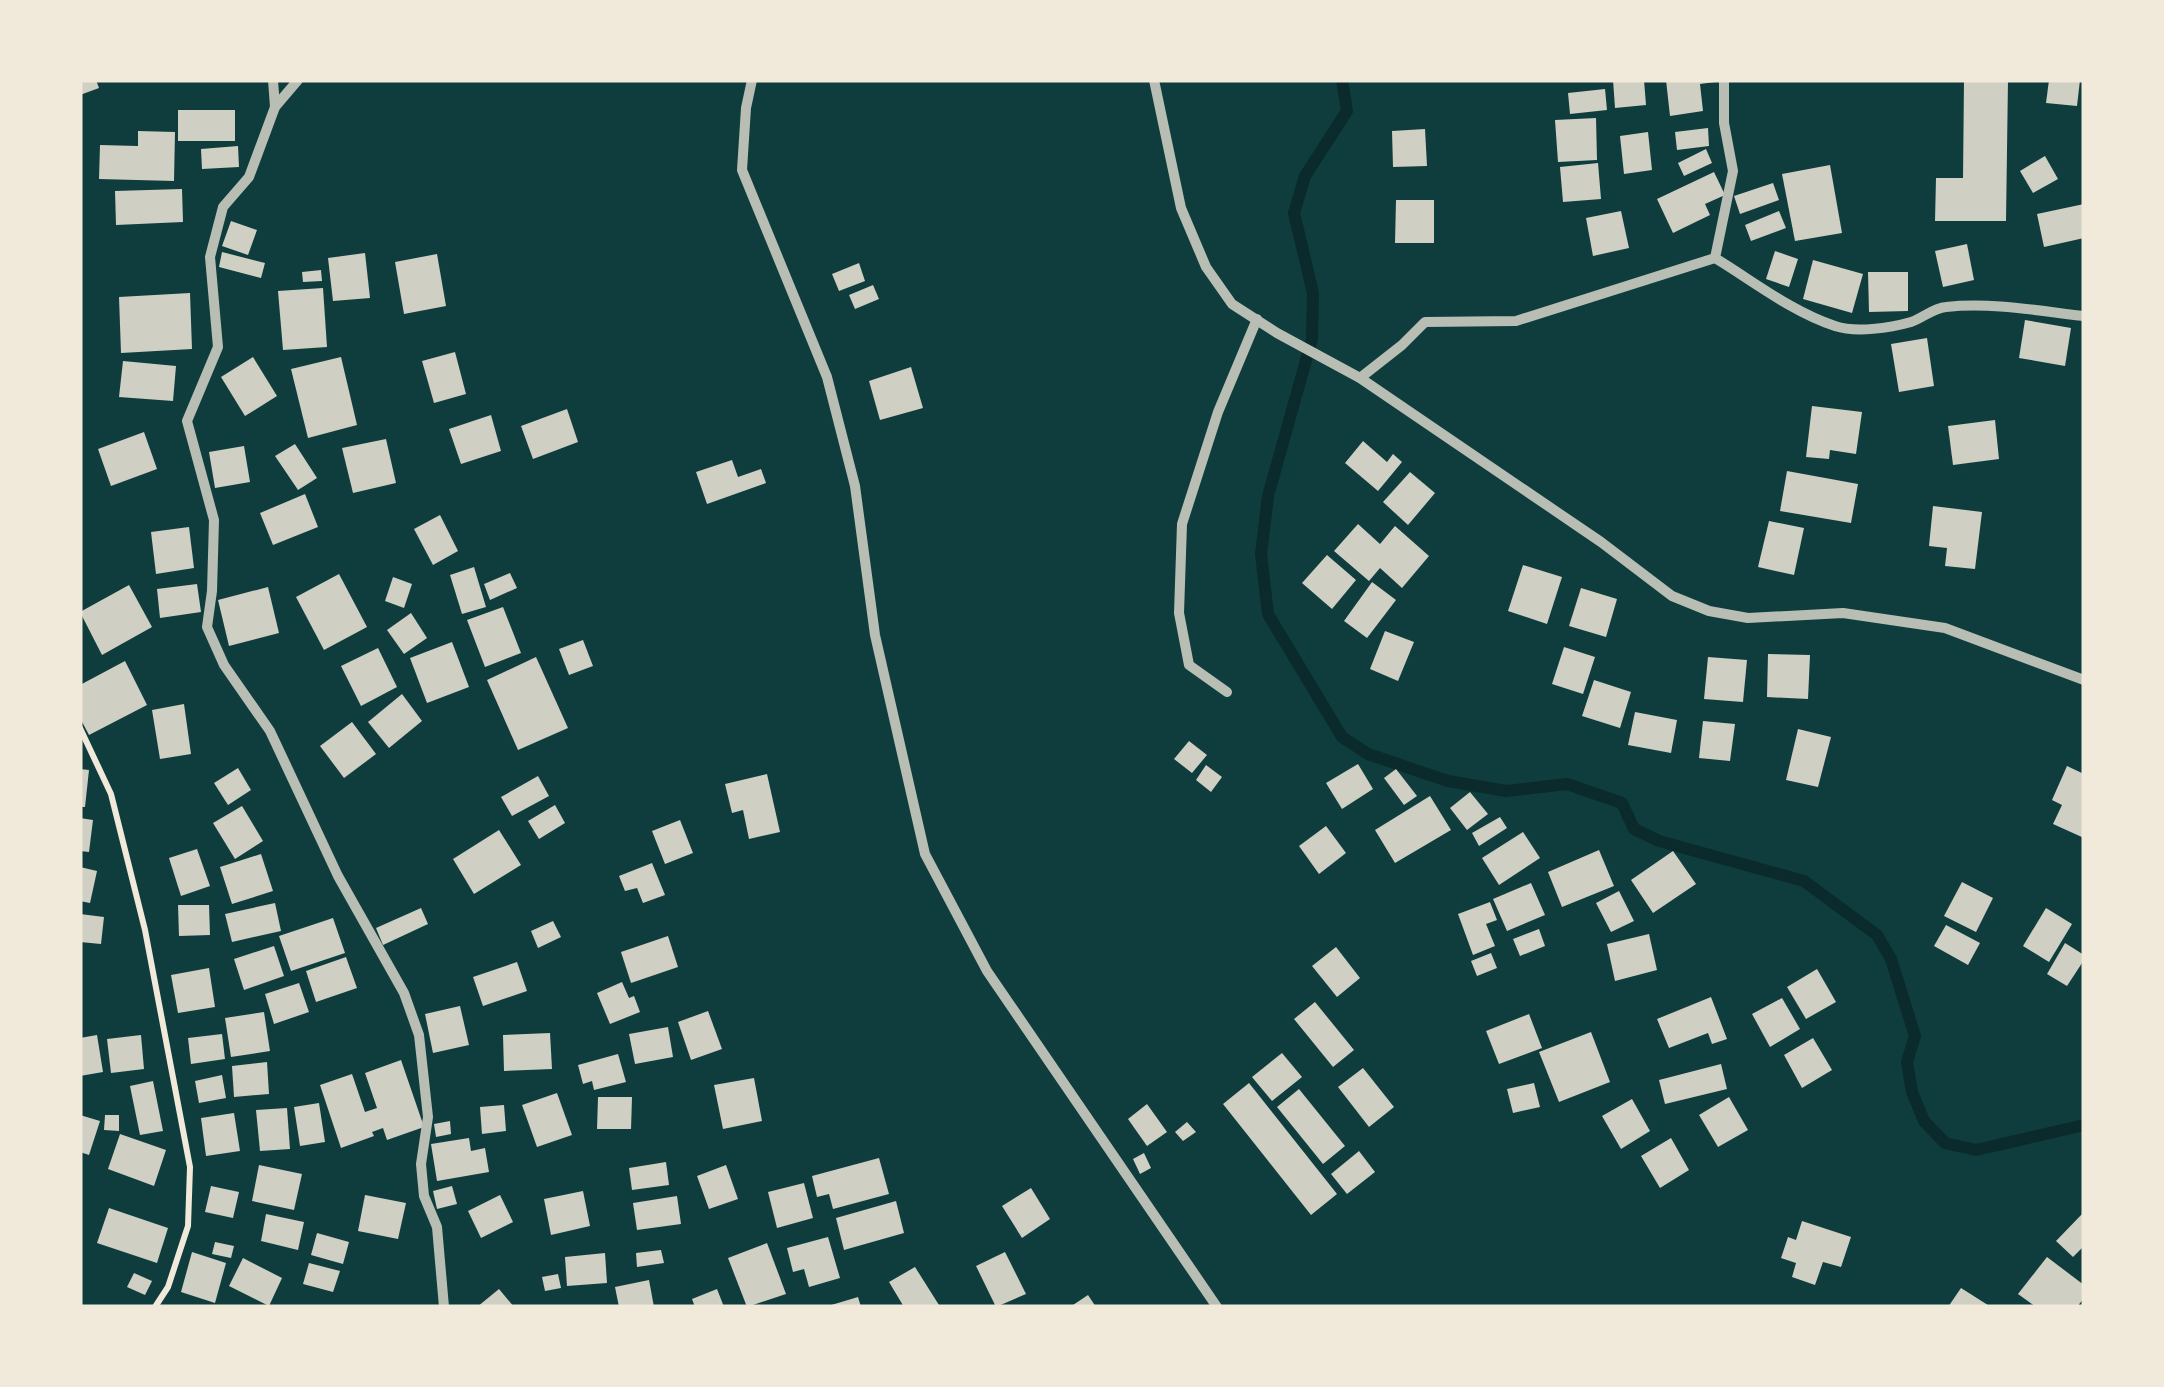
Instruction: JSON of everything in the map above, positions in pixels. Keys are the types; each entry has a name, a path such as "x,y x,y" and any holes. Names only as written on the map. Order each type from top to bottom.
{"street":[{"path":"273,80 275,106"},
{"path":"298,80 275,106 248,176 223,207 210,256 218,347 188,421 214,520 212,591 206,627 224,665 270,731 338,876 404,993 419,1034 428,1118 421,1164 424,1196 438,1227 444,1307"},
{"path":"752,80 742,170 826,377 855,486 875,635 925,854 987,971 1217,1307"},
{"path":"1154,80 1181,208 1206,268 1232,304 1360,378 1601,542 1672,596 1709,611 1748,618 1843,612 1945,628 2084,680"},
{"path":"1714,258 1733,171 1724,123 1724,80"},
{"path":"1360,378 1424,322 1516,321 1714,258 1799,309 1837,326 1858,329 1911,322 1941,307 1982,305 2084,316"},
{"path":"1227,692 1189,665 1180,613 1182,524 1218,412 1257,319"}],"path":[{"path":"80,728 112,794 145,930 190,1167 188,1226 168,1287 155,1307"}],"building":[{"path":"80,80 96,80 99,88 80,95"},
{"path":"1613,80 1644,80 1646,105 1615,108"},
{"path":"1666,80 1715,82 1700,84 1703,111 1670,116"},
{"path":"1964,80 2008,80 2006,221 1935,221 1936,178 1963,178"},
{"path":"2049,80 2080,80 2077,106 2046,103"},
{"path":"1605,89 1607,110 1570,114 1568,93"},
{"path":"178,110 235,110 235,141 178,141"},
{"path":"1596,118 1597,160 1558,162 1555,120"},
{"path":"1708,128 1709,146 1677,150 1675,132"},
{"path":"1425,129 1427,166 1393,167 1392,131"},
{"path":"138,131 175,132 174,181 99,179 100,145 138,146"},
{"path":"1648,132 1652,170 1624,174 1620,136"},
{"path":"238,146 239,167 202,169 201,149"},
{"path":"1706,149 1712,163 1684,176 1678,163"},
{"path":"2045,156 2058,179 2033,193 2020,171"},
{"path":"1598,163 1601,199 1563,202 1560,167"},
{"path":"1830,165 1842,233 1795,241 1782,174"},
{"path":"1714,172 1725,195 1705,204 1710,215 1673,233 1657,199"},
{"path":"1773,183 1779,200 1740,214 1734,196"},
{"path":"182,189 183,222 116,225 115,191"},
{"path":"1396,200 1434,200 1434,243 1395,243"},
{"path":"2084,204 2084,238 2044,247 2037,214"},
{"path":"1621,211 1629,248 1593,256 1586,218"},
{"path":"1779,211 1786,228 1751,241 1745,225"},
{"path":"231,221 257,230 248,255 222,246"},
{"path":"1967,244 1974,280 1943,287 1935,251"},
{"path":"1775,251 1798,259 1789,287 1766,279"},
{"path":"222,252 265,263 261,278 219,267"},
{"path":"365,253 370,298 333,301 328,258"},
{"path":"437,254 446,306 404,314 395,262"},
{"path":"1813,260 1863,274 1852,313 1803,299"},
{"path":"859,263 865,281 839,291 832,274"},
{"path":"321,270 322,281 303,282 302,272"},
{"path":"1868,272 1908,272 1908,311 1869,312"},
{"path":"873,285 879,299 855,309 849,295"},
{"path":"323,288 327,347 283,350 278,291"},
{"path":"190,293 192,349 121,353 119,297"},
{"path":"2025,320 2071,328 2065,366 2019,358"},
{"path":"1927,338 1934,386 1899,392 1891,344"},
{"path":"455,352 466,394 434,403 422,361"},
{"path":"253,357 277,396 245,416 221,377"},
{"path":"341,357 357,425 308,438 291,369"},
{"path":"123,361 176,366 173,401 119,397"},
{"path":"911,367 923,408 880,420 869,381"},
{"path":"1812,406 1862,412 1856,454 1830,450 1829,459 1806,457"},
{"path":"567,409 578,442 533,459 521,426"},
{"path":"491,415 501,451 461,464 449,429"},
{"path":"1995,420 1999,459 1953,465 1948,426"},
{"path":"144,432 157,469 111,486 98,449"},
{"path":"386,439 396,483 353,493 342,448"},
{"path":"1363,441 1387,462 1393,454 1402,462 1378,491 1345,463"},
{"path":"295,444 317,478 298,490 275,456"},
{"path":"244,446 250,482 215,488 209,452"},
{"path":"732,460 738,477 761,469 766,483 707,504 696,472"},
{"path":"1787,471 1858,484 1851,523 1780,511"},
{"path":"1410,472 1435,493 1408,525 1383,502"},
{"path":"305,494 318,527 273,545 260,513"},
{"path":"1933,506 1982,512 1975,569 1945,566 1947,548 1929,546"},
{"path":"440,515 458,551 433,565 414,529"},
{"path":"1769,521 1804,528 1794,575 1758,567"},
{"path":"1358,524 1380,544 1395,526 1429,556 1402,588 1380,568 1369,581 1334,551"},
{"path":"189,527 194,568 156,574 151,532"},
{"path":"1327,555 1356,580 1332,609 1302,583"},
{"path":"1523,565 1562,577 1547,624 1508,611"},
{"path":"474,567 486,607 462,614 450,575"},
{"path":"510,573 517,588 490,600 484,584"},
{"path":"339,574 367,627 324,650 296,597"},
{"path":"393,577 412,584 404,608 385,601"},
{"path":"1372,582 1396,600 1367,638 1344,621"},
{"path":"197,584 201,612 160,618 157,589"},
{"path":"129,585 152,627 102,655 80,612"},
{"path":"268,587 279,633 229,646 218,600"},
{"path":"1581,588 1617,599 1606,637 1569,626"},
{"path":"503,607 521,653 485,667 467,620"},
{"path":"411,613 427,638 404,654 387,630"},
{"path":"1385,631 1414,642 1398,681 1370,669"},
{"path":"583,640 593,666 569,675 559,649"},
{"path":"452,642 469,687 427,703 410,658"},
{"path":"1564,647 1595,657 1583,694 1552,684"},
{"path":"378,648 397,687 361,706 341,666"},
{"path":"1768,654 1810,655 1808,699 1767,697"},
{"path":"536,657 568,728 518,750 487,680"},
{"path":"1708,657 1747,660 1743,702 1704,699"},
{"path":"125,661 147,705 89,735 80,718 80,685"},
{"path":"1594,680 1631,692 1620,728 1582,716"},
{"path":"402,694 422,721 389,748 368,722"},
{"path":"184,704 191,754 160,759 152,710"},
{"path":"1635,712 1677,720 1671,753 1628,745"},
{"path":"1703,721 1735,724 1730,761 1699,758"},
{"path":"352,722 376,754 344,778 320,746"},
{"path":"1798,729 1831,737 1818,787 1786,780"},
{"path":"1189,741 1207,755 1192,773 1174,759"},
{"path":"1358,764 1373,789 1342,809 1326,783"},
{"path":"1206,765 1222,777 1211,792 1196,780"},
{"path":"2067,766 2084,774 2084,838 2053,824 2062,805 2052,800"},
{"path":"238,768 251,790 228,805 214,783"},
{"path":"80,769 89,770 85,807 80,807"},
{"path":"1396,769 1417,796 1404,805 1384,778"},
{"path":"767,774 780,832 749,839 743,810 732,813 725,784"},
{"path":"538,776 549,796 512,816 501,797"},
{"path":"1470,792 1488,814 1467,830 1450,808"},
{"path":"1430,796 1451,830 1395,863 1375,830"},
{"path":"555,805 565,823 539,839 528,821"},
{"path":"242,806 263,841 235,859 213,823"},
{"path":"1500,817 1507,828 1479,846 1472,833"},
{"path":"80,818 93,820 89,852 80,851"},
{"path":"680,820 693,853 665,864 652,831"},
{"path":"1326,826 1346,853 1319,874 1299,846"},
{"path":"499,830 521,865 474,894 453,859"},
{"path":"1523,832 1540,858 1499,885 1482,858"},
{"path":"197,849 210,886 181,896 169,858"},
{"path":"1599,850 1614,886 1562,907 1548,872"},
{"path":"1673,851 1696,884 1653,913 1631,880"},
{"path":"261,854 273,891 232,904 220,867"},
{"path":"652,863 665,895 643,903 637,888 625,891 619,876"},
{"path":"80,867 97,871 90,903 80,901"},
{"path":"1962,882 1993,898 1976,932 1944,916"},
{"path":"1531,883 1545,915 1507,931 1493,899"},
{"path":"1619,891 1634,921 1611,932 1596,903"},
{"path":"1490,902 1497,920 1486,924 1495,946 1473,955 1458,914"},
{"path":"275,903 281,931 232,942 225,914"},
{"path":"178,905 209,905 210,935 179,936"},
{"path":"421,908 428,924 383,945 376,928"},
{"path":"2046,908 2072,924 2049,962 2023,946"},
{"path":"80,914 104,917 101,944 80,942"},
{"path":"333,918 345,953 291,971 279,936"},
{"path":"553,921 561,937 538,948 531,931"},
{"path":"1946,925 1980,943 1968,965 1934,946"},
{"path":"1539,929 1545,946 1520,956 1513,939"},
{"path":"1649,934 1657,970 1615,981 1607,944"},
{"path":"668,936 678,967 631,983 621,952"},
{"path":"2065,943 2084,955 2067,986 2047,974"},
{"path":"274,946 284,976 244,990 234,959"},
{"path":"1336,947 1360,978 1337,997 1312,966"},
{"path":"1491,953 1497,968 1477,976 1471,961"},
{"path":"346,957 357,988 316,1002 306,971"},
{"path":"517,962 527,991 483,1006 473,977"},
{"path":"209,968 215,1007 178,1013 171,975"},
{"path":"1817,969 1836,1002 1806,1019 1787,987"},
{"path":"622,982 629,998 634,996 640,1012 610,1024 597,993"},
{"path":"299,983 309,1012 274,1024 265,994"},
{"path":"1711,997 1727,1039 1712,1044 1708,1033 1669,1048 1657,1019"},
{"path":"1782,998 1800,1029 1770,1047 1752,1014"},
{"path":"1315,1002 1354,1050 1333,1067 1294,1019"},
{"path":"460,1006 469,1045 433,1053 425,1014"},
{"path":"708,1011 722,1049 691,1060 678,1022"},
{"path":"264,1012 270,1051 231,1057 225,1018"},
{"path":"1529,1014 1542,1048 1499,1064 1486,1031"},
{"path":"668,1027 673,1057 635,1064 629,1034"},
{"path":"1591,1032 1610,1082 1559,1102 1539,1052"},
{"path":"550,1033 552,1069 504,1071 503,1035"},
{"path":"222,1034 225,1059 191,1064 188,1038"},
{"path":"97,1035 103,1072 80,1076 80,1038"},
{"path":"141,1035 144,1069 111,1073 107,1039"},
{"path":"1813,1038 1832,1070 1802,1088 1784,1055"},
{"path":"1282,1053 1302,1077 1272,1101 1252,1077"},
{"path":"618,1054 626,1082 594,1090 592,1081 583,1084 578,1065"},
{"path":"401,1060 424,1127 387,1140 383,1128 372,1132 374,1136 341,1148 320,1085 352,1074 365,1112 377,1108 365,1073"},
{"path":"267,1062 269,1094 234,1097 232,1066"},
{"path":"1721,1064 1727,1089 1665,1104 1659,1080"},
{"path":"1363,1068 1394,1107 1369,1127 1338,1087"},
{"path":"222,1075 226,1098 199,1103 195,1081"},
{"path":"754,1078 762,1121 723,1129 714,1085"},
{"path":"153,1081 163,1131 140,1135 130,1086"},
{"path":"1249,1083 1337,1194 1311,1215 1223,1104"},
{"path":"1534,1083 1540,1107 1513,1113 1507,1089"},
{"path":"1299,1089 1345,1146 1323,1164 1277,1107"},
{"path":"557,1093 572,1135 537,1147 522,1105"},
{"path":"598,1097 632,1097 631,1129 597,1129"},
{"path":"1729,1097 1748,1130 1718,1147 1699,1115"},
{"path":"1632,1099 1650,1131 1621,1149 1602,1116"},
{"path":"319,1103 325,1142 300,1146 294,1107"},
{"path":"1147,1104 1167,1132 1147,1146 1128,1119"},
{"path":"504,1105 506,1131 482,1134 480,1107"},
{"path":"287,1108 290,1149 260,1151 256,1110"},
{"path":"234,1113 240,1151 206,1156 201,1118"},
{"path":"80,1115 100,1121 89,1155 80,1152"},
{"path":"105,1115 119,1115 119,1131 104,1130"},
{"path":"450,1121 451,1134 436,1137 434,1124"},
{"path":"1187,1122 1196,1132 1183,1141 1175,1132"},
{"path":"120,1134 166,1150 154,1186 108,1169"},
{"path":"469,1138 471,1151 485,1148 489,1172 437,1181 431,1144"},
{"path":"1671,1138 1689,1170 1660,1188 1641,1156"},
{"path":"1359,1151 1375,1172 1347,1194 1331,1174"},
{"path":"1144,1153 1151,1168 1140,1174 1133,1159"},
{"path":"879,1158 889,1194 833,1209 829,1194 817,1197 812,1176"},
{"path":"666,1162 669,1185 632,1190 629,1168"},
{"path":"259,1165 302,1174 294,1210 252,1201"},
{"path":"726,1165 738,1199 709,1209 697,1176"},
{"path":"804,1183 813,1218 777,1228 768,1192"},
{"path":"211,1186 239,1192 233,1218 205,1212"},
{"path":"452,1186 457,1204 437,1209 433,1191"},
{"path":"1031,1188 1050,1219 1022,1238 1002,1206"},
{"path":"583,1191 590,1226 551,1235 544,1199"},
{"path":"365,1195 406,1203 398,1239 358,1231"},
{"path":"500,1195 513,1222 481,1238 468,1211"},
{"path":"677,1196 681,1224 637,1230 633,1203"},
{"path":"896,1201 904,1233 844,1250 836,1218"},
{"path":"109,1208 168,1228 157,1263 97,1243"},
{"path":"2084,1212 2084,1246 2073,1257 2056,1241"},
{"path":"266,1214 304,1222 298,1250 261,1241"},
{"path":"1802,1221 1851,1237 1841,1267 1823,1262 1815,1285 1792,1277 1796,1263 1781,1258 1788,1237 1796,1240"},
{"path":"317,1233 349,1242 343,1264 311,1255"},
{"path":"828,1237 840,1278 809,1287 804,1269 793,1272 787,1248"},
{"path":"215,1242 234,1246 231,1258 212,1254"},
{"path":"767,1243 786,1294 747,1307 728,1258"},
{"path":"661,1250 664,1263 637,1267 636,1253"},
{"path":"192,1252 226,1263 215,1303 181,1292"},
{"path":"1005,1252 1026,1294 996,1307 976,1266"},
{"path":"605,1253 607,1283 567,1286 565,1257"},
{"path":"2047,1257 2084,1285 2084,1298 2077,1307 2036,1307 2018,1294"},
{"path":"243,1258 282,1278 269,1306 229,1286"},
{"path":"309,1263 340,1271 333,1292 303,1284"},
{"path":"915,1267 939,1305 904,1307 889,1282"},
{"path":"134,1273 152,1281 145,1295 127,1287"},
{"path":"558,1274 561,1288 545,1291 542,1277"},
{"path":"649,1280 654,1307 619,1307 615,1287"},
{"path":"1961,1288 1991,1307 1948,1307"},
{"path":"499,1289 514,1307 477,1307"},
{"path":"717,1289 724,1307 695,1307 692,1299"},
{"path":"1088,1295 1096,1307 1070,1307"},
{"path":"858,1297 861,1307 828,1307 828,1306"}],"waterway":[{"path":"1342,80 1347,111 1305,176 1294,213 1313,293 1312,339 1268,496 1261,554 1268,614 1342,737 1368,754 1448,781 1506,791 1567,784 1622,803 1634,829 1659,841 1804,881 1877,935 1891,959 1915,1036 1907,1062 1912,1092 1924,1121 1945,1143 1976,1150 2084,1125"}]}
